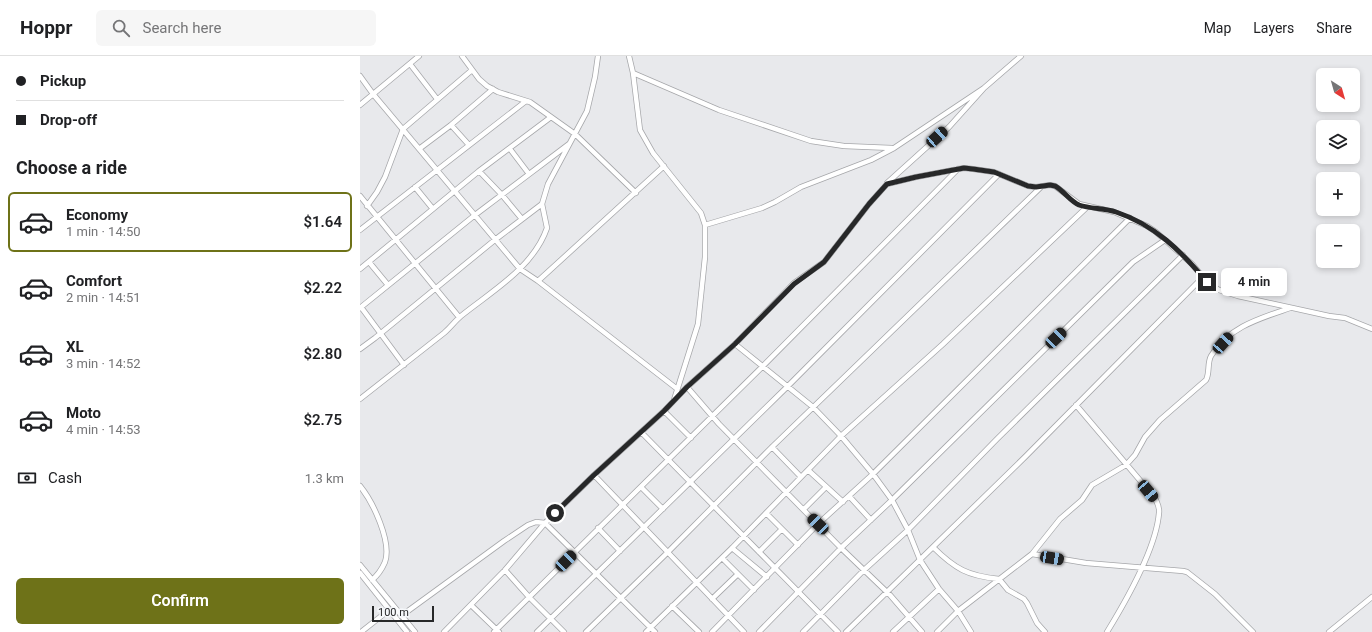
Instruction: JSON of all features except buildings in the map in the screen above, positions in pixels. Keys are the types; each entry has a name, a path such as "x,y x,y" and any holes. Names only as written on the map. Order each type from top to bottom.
{"street":[{"path":"360,105 419,56"},
{"path":"462,56 479,79 493,89 526,100 575,134 636,193"},
{"path":"360,399 498,288 520,269 533,252 547,228 542,204 548,184 587,111 598,56"},
{"path":"629,56 633,73 640,130 654,153 701,213 705,225 704,258 698,324 676,388 673,402"},
{"path":"444,632 472,606 545,523 594,475 735,344 794,284 828,257 869,204 887,184 949,127 984,88 1020,56"},
{"path":"410,64 437,99"},
{"path":"367,206 385,177 403,129 472,70"},
{"path":"633,73 719,110 811,141 844,146 894,148"},
{"path":"360,76 373,94 454,192 496,239 520,269 538,281 676,388"},
{"path":"705,225 762,208 801,187 871,160 894,148 984,88"},
{"path":"419,149 451,125 493,89"},
{"path":"360,230 526,100"},
{"path":"360,270 479,171 551,117"},
{"path":"451,125 469,145"},
{"path":"404,365 360,308 475,215 570,143"},
{"path":"510,149 529,174"},
{"path":"538,281 664,166"},
{"path":"887,184 958,169 973,169 998,174 1028,186 1055,186 1079,204 1114,212 1147,226 1183,255 1207,282 1219,290 1238,296 1291,308 1345,318 1372,329"},
{"path":"472,606 497,631 529,597 669,460 958,169"},
{"path":"479,171 522,219"},
{"path":"537,632 644,528 733,438 788,386 998,174"},
{"path":"415,186 433,209"},
{"path":"586,632 621,599 772,447 1042,187"},
{"path":"360,196 459,318"},
{"path":"360,349 381,334 496,239 542,204"},
{"path":"646,632 744,536 841,436 1087,207"},
{"path":"712,632 818,524 873,474 1130,218"},
{"path":"759,632 841,548 892,500 1134,262 1165,240"},
{"path":"803,632 864,570 908,530 997,439 1183,255"},
{"path":"369,262 388,285"},
{"path":"846,632 1076,405 1202,277"},
{"path":"937,632 958,612 1032,554 1060,519 1082,500 1092,485 1126,465 1160,420 1206,380 1211,357 1228,336 1260,318 1291,308"},
{"path":"735,344 813,407 841,436 873,474 892,500 908,530 920,560 939,589 958,612 971,632"},
{"path":"687,387 733,438 886,592 922,632"},
{"path":"1076,405 1155,498 1160,512 1155,532 1142,567 1107,632"},
{"path":"664,411 691,438"},
{"path":"641,432 838,632"},
{"path":"772,447 801,477"},
{"path":"808,470 843,502"},
{"path":"594,475 744,632"},
{"path":"360,486 378,517 386,550 385,562 378,574 372,580"},
{"path":"640,487 663,509"},
{"path":"804,509 826,487"},
{"path":"849,496 871,520"},
{"path":"766,513 798,545"},
{"path":"401,616 504,541 528,525 536,522 545,523 575,551 654,632"},
{"path":"598,528 620,551"},
{"path":"759,552 782,529"},
{"path":"933,547 956,568 983,577 999,579 1008,590 1024,599 1037,623 1045,632"},
{"path":"732,548 767,577"},
{"path":"1032,554 1086,563 1187,572 1215,594 1253,632"},
{"path":"722,558 754,590"},
{"path":"360,565 414,632"},
{"path":"505,570 529,597 564,632"},
{"path":"712,599 738,574"},
{"path":"361,576 407,632"},
{"path":"893,632 939,589"},
{"path":"1329,632 1372,598"},
{"path":"672,606 699,632"},
{"path":"361,632 389,610"},
{"path":"367,627 371,632"}],"route":[{"path":"555,513 664,411 687,387 735,344 794,284 824,262 869,204 887,184 964,168 994,172 1028,186 1055,186 1079,204 1114,212 1136,220 1147,226 1156,232 1192,264 1207,282"}]}
